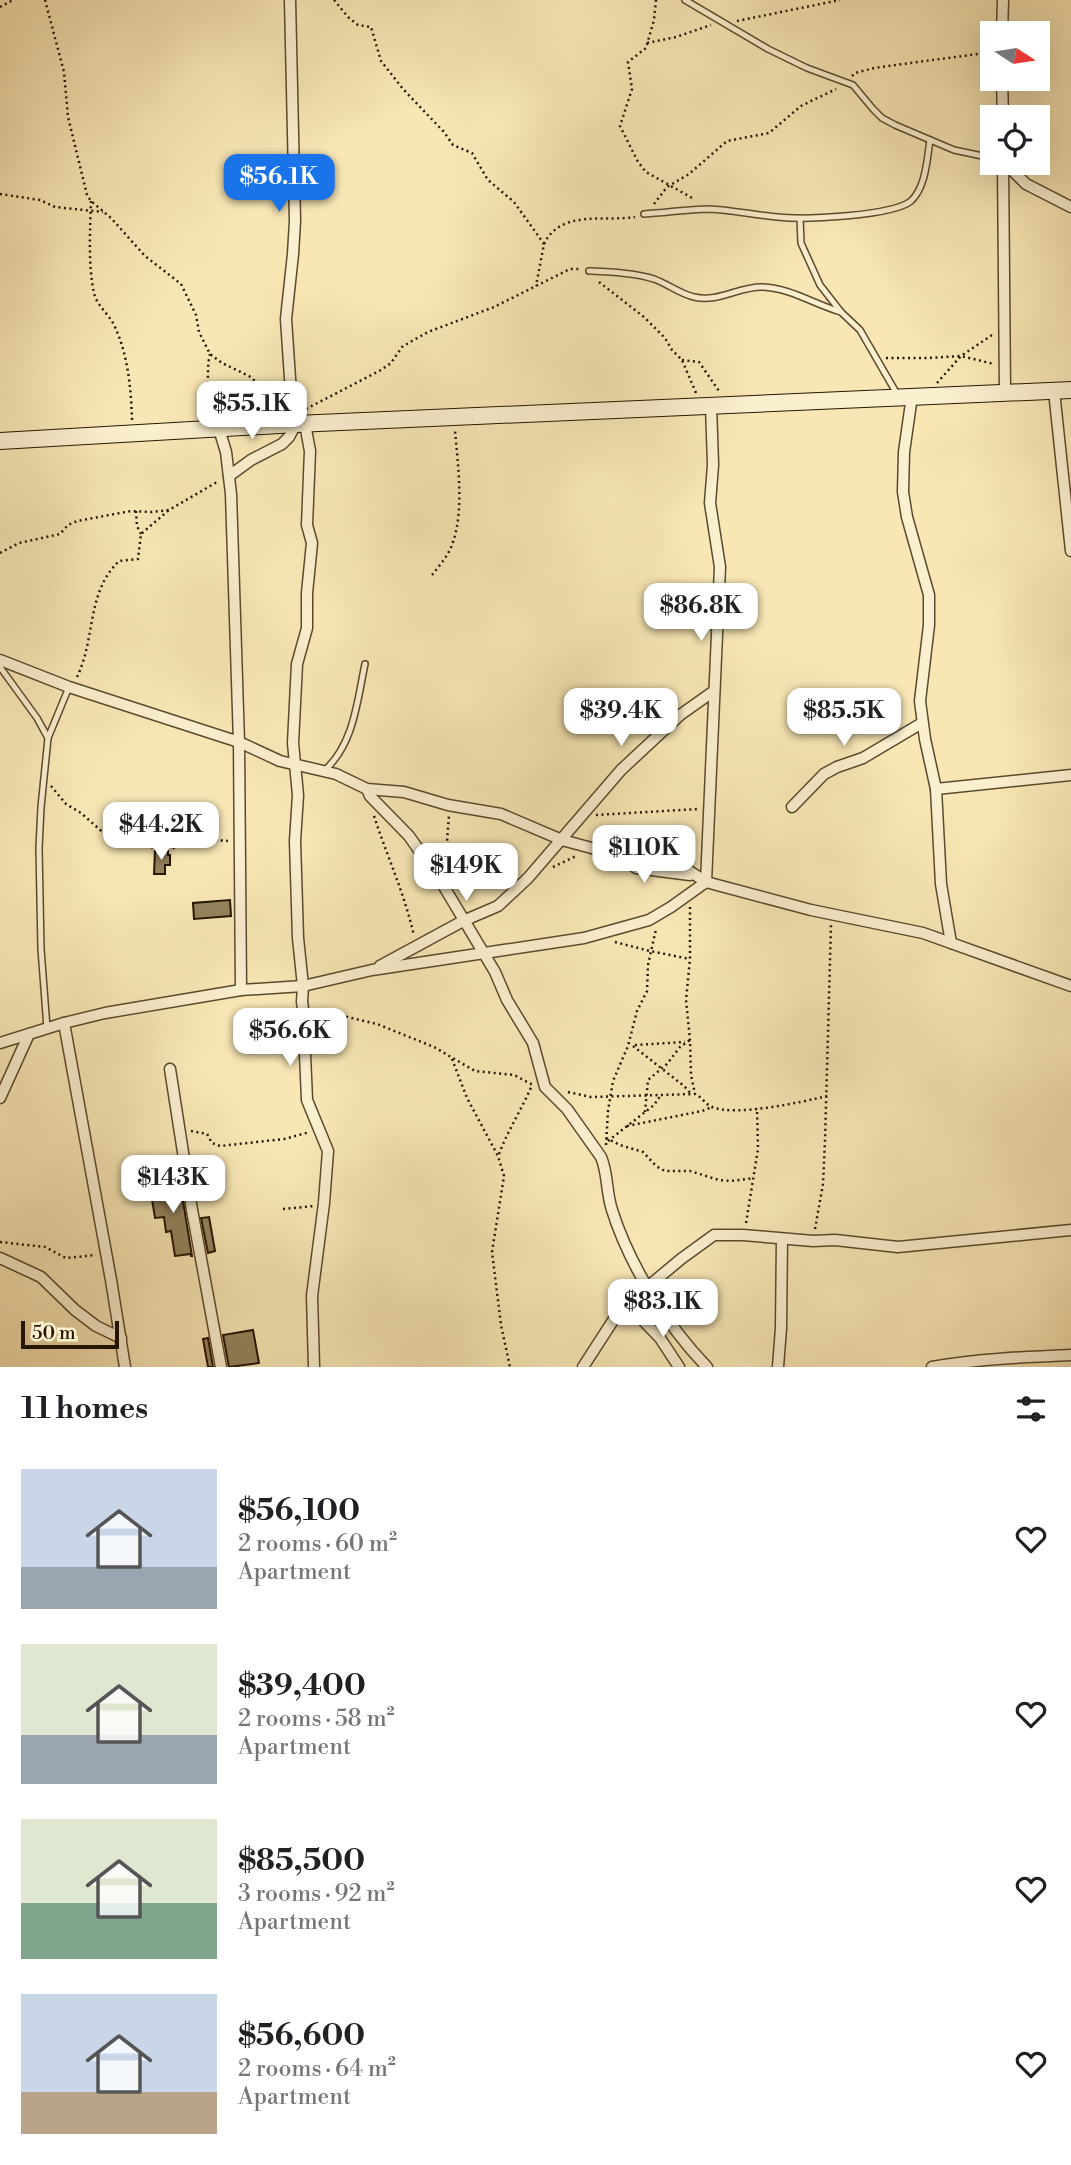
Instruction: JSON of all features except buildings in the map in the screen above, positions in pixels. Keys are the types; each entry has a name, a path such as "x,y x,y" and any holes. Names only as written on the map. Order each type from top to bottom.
{"street":[{"path":"290,0 295,221 286,318 291,393 310,451 307,524 312,543 306,628 297,664 293,725 298,795 298,938 306,1028 307,1100 328,1151 312,1296 314,1367"},
{"path":"1002,21 1003,0"},
{"path":"1004,175 1005,392"},
{"path":"1017,175 1026,184 1071,207"},
{"path":"0,441 219,429 299,421 454,418 1071,390"},
{"path":"1054,391 1071,551"},
{"path":"905,396 903,492 907,517 929,595 929,625 920,692 922,723 936,789 942,884 951,943"},
{"path":"0,1043 105,1013 241,990 303,986 372,971 561,943 633,925 663,913 695,891 701,879 708,809 720,566 710,503 713,405"},
{"path":"229,476 251,460 282,444 299,421"},
{"path":"219,429 229,476 239,742 241,990"},
{"path":"0,660 69,687 239,742 294,765 348,778 369,792 420,851 495,972 514,1013 533,1043 545,1087 572,1115 591,1140 604,1164 607,1194 619,1230 649,1288 680,1335 707,1367"},
{"path":"372,971 463,921 498,906 562,840 621,769 680,715 714,691"},
{"path":"792,807 824,774 863,758 922,723"},
{"path":"936,789 1071,775"},
{"path":"369,792 404,792 448,805 501,814 562,840 599,850 649,851 677,863 701,879"},
{"path":"612,850 636,868 701,879 831,915 912,930 1071,986"},
{"path":"64,1023 125,1367"},
{"path":"0,1098 29,1034"},
{"path":"170,1069 192,1210 221,1367"},
{"path":"583,1367 627,1304 707,1239 722,1234 782,1240 835,1240 898,1247 1071,1230"},
{"path":"778,1367 782,1240"},
{"path":"0,1258 41,1277 75,1310 96,1326 121,1338"},
{"path":"627,1304 660,1338 679,1367"},
{"path":"932,1367 1071,1355"}],"lane":[{"path":"685,0 794,62 853,86 882,118 954,150 980,155"},
{"path":"644,214 708,209 800,218 898,209 912,200 919,189 925,173 930,140"},
{"path":"800,218 804,254 820,285 841,312 860,330 905,396"},
{"path":"589,271 649,278 694,297 706,299 765,287 841,312"},
{"path":"324,771 336,761 347,740 365,664"},
{"path":"0,667 48,738"},
{"path":"47,1028 39,892 41,807 48,738 69,687"}],"path":[{"path":"0,7 13,0"},
{"path":"44,0 64,72 68,117 82,178 91,201 94,293 99,305 114,324 122,346 128,375 133,433"},
{"path":"334,0 358,25 371,27 381,61 403,89 453,145 472,153 488,180 514,202 544,244"},
{"path":"656,0 654,20 647,43 643,51 628,62 632,89 620,126 646,172 704,205 724,211"},
{"path":"647,43 724,23 840,0"},
{"path":"536,286 544,244 549,234 577,220 633,218 644,214 670,186 689,174 727,141 769,133 801,106 838,88 855,73 980,54"},
{"path":"0,194 40,200 55,207 103,212"},
{"path":"91,201 145,256 181,284 210,354 216,360 249,376 299,421 381,370 391,363 402,347 428,332 494,307 570,269 589,271 601,284 644,317 665,338 713,405"},
{"path":"931,396 941,377 961,356 990,337 1005,319"},
{"path":"210,354 207,372 209,403 219,429"},
{"path":"876,357 961,356 1005,366"},
{"path":"682,360 699,362 707,372 713,405"},
{"path":"432,575 448,553 457,528 458,467 454,418"},
{"path":"141,534 169,510 229,476"},
{"path":"0,553 19,543 57,535 77,521 136,511 169,510"},
{"path":"69,687 77,677 84,660 94,605 101,586 119,561 138,559 141,534 137,526 136,511"},
{"path":"44,778 66,804 81,813 107,836 118,841 163,848 182,846 202,839 240,842"},
{"path":"369,792 371,809 410,915 416,947"},
{"path":"581,816 708,809"},
{"path":"552,867 576,856"},
{"path":"693,1094 686,1000 690,959 689,912 695,891"},
{"path":"604,1164 610,1096 617,1069 628,1046 637,1010 647,991 650,951 663,913"},
{"path":"813,1241 823,1184 831,915"},
{"path":"601,934 622,944 690,959"},
{"path":"302,1002 314,1009 377,1024 434,1047 475,1071 514,1075 532,1085 524,1106 508,1130 498,1156"},
{"path":"628,1046 690,1040"},
{"path":"645,1112 648,1080 685,1042"},
{"path":"633,1046 693,1094"},
{"path":"452,1059 467,1098 498,1156 504,1176 492,1252 501,1325 510,1367"},
{"path":"550,1092 563,1091 591,1097 693,1094 700,1096 712,1107"},
{"path":"607,1140 645,1112 662,1095"},
{"path":"627,1126 712,1107 780,1107 827,1096"},
{"path":"743,1235 758,1149 757,1108"},
{"path":"178,1118 191,1130 207,1134 212,1143 220,1146 295,1137 318,1126"},
{"path":"607,1140 643,1152 656,1167 665,1171 690,1171 731,1181 754,1178"},
{"path":"283,1209 324,1203"},
{"path":"0,1242 45,1247 66,1258 106,1253"}]}
